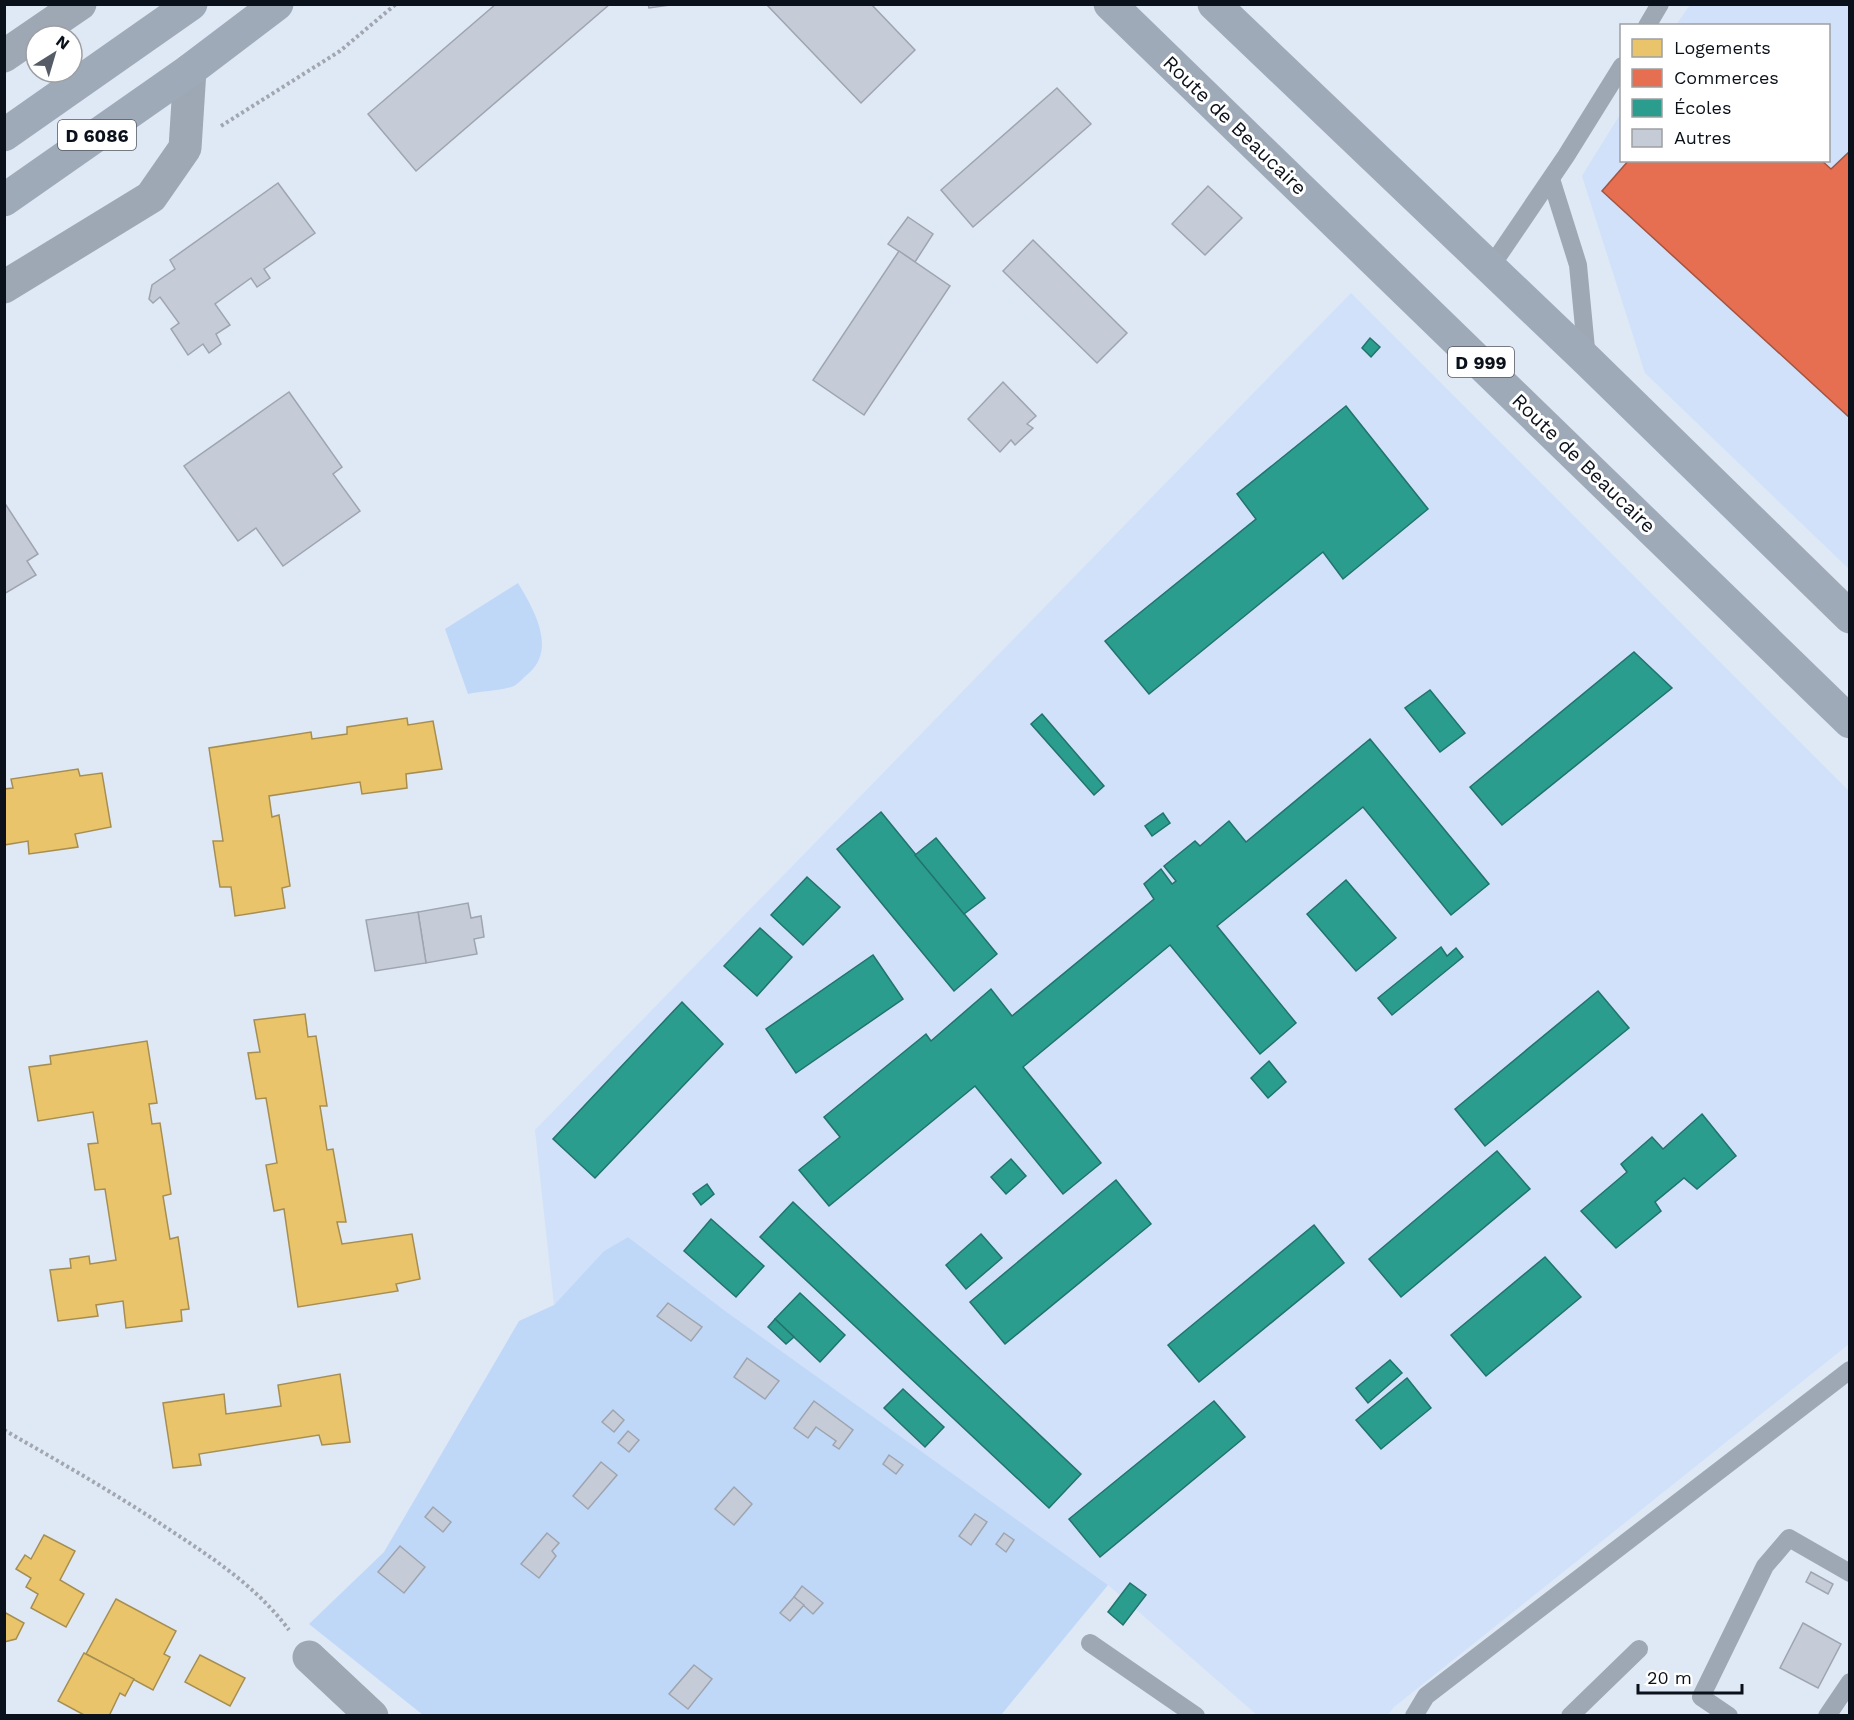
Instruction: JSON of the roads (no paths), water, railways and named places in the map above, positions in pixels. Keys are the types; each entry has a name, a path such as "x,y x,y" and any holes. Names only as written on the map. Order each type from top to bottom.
{"main road":[{"name":"D 6086","path":"4,135 191,4"},
{"name":"D 6086","path":"4,200 190,70 277,4"},
{"name":"Route de Beaucaire","path":"1110,4 1850,722"},
{"path":"1214,4 1587,361 1850,617"}],"street":[{"path":"4,56 80,4"},
{"path":"4,287 151,197 185,148 190,70"},
{"path":"309,1657 372,1716"}],"lane":[{"path":"1648,24 1660,4"},
{"path":"1490,268 1551,179 1620,69"},
{"path":"1551,179 1578,264 1587,361"},
{"path":"1414,1716 1426,1696 1850,1370"},
{"path":"1729,1716 1701,1697 1765,1566 1789,1538 1850,1573"},
{"path":"1090,1643 1196,1716"},
{"path":"1570,1716 1640,1649"},
{"path":"1827,1716 1850,1682"}]}
